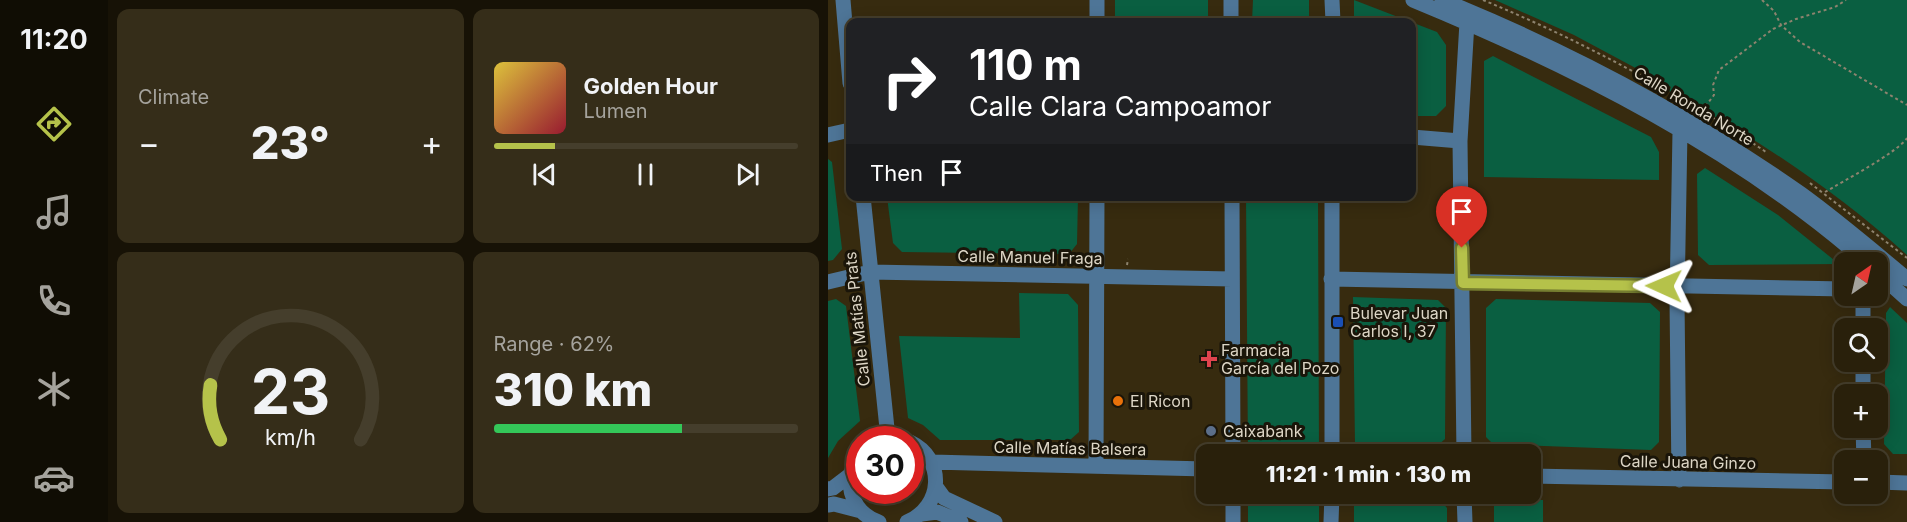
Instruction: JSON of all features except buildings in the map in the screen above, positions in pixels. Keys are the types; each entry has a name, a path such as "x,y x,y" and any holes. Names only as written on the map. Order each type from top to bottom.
{"street":[{"path":"843,0 846,36"},
{"path":"1097,0 1097,18"},
{"path":"1231,0 1231,18"},
{"path":"1332,0 1332,18"},
{"name":"Calle Ronda Norte","path":"1413,0 1467,22 1582,76 1680,131 1762,184 1854,252"},
{"name":"Calle Ronda Norte","path":"1442,0 1505,25 1567,55 1673,113 1803,196 1907,279"},
{"path":"1464,444 1460,141 1467,22"},
{"path":"828,135 846,131"},
{"path":"1678,480 1677,287 1680,131"},
{"path":"1416,137 1460,141"},
{"name":"Calle Matías Prats","path":"863,201 884,426"},
{"path":"1096,466 1097,201"},
{"path":"1232,201 1233,444"},
{"path":"1332,201 1330,279 1332,444"},
{"name":"Calle Manuel Fraga","path":"828,282 870,272 1232,279"},
{"path":"1330,279 1834,289"},
{"path":"1888,284 1907,299"},
{"path":"908,522 922,514 931,503 936,487 936,473 932,462 924,452"},
{"name":"Calle Matías Balsera","path":"932,462 1196,469"},
{"name":"Calle Juana Ginzo","path":"1541,476 1834,482"},
{"path":"828,489 846,478"},
{"path":"1888,482 1907,483"},
{"path":"936,487 944,498 995,522"},
{"path":"828,505 834,504 861,511 879,522"},
{"path":"856,504 861,511"},
{"path":"1233,504 1233,522"},
{"path":"1331,522 1332,504"},
{"path":"1464,504 1464,522"},
{"path":"922,514 937,512 961,522"}],"path":[{"path":"1483,0 1545,26 1654,82 1702,111 1714,95 1713,85 1719,70 1773,29 1835,7 1846,0"},
{"path":"1762,0 1774,12 1781,25 1800,42 1907,105"},
{"path":"1825,192 1887,154 1905,142 1907,138"}],"green space":[{"path":"1115,0 1208,0 1208,18 1115,18"},
{"path":"1253,0 1309,0 1309,18 1252,18"},
{"path":"1354,0 1401,18 1354,18"},
{"path":"1495,0 1907,0 1907,255 1823,187 1763,146 1669,91 1671,87 1574,35"},
{"path":"1416,24 1437,32 1446,45 1446,106 1436,116 1416,116"},
{"path":"1493,56 1651,137 1659,152 1659,180 1484,177 1484,61"},
{"path":"828,159 832,162 842,249 833,260 828,261"},
{"path":"1705,168 1778,215 1834,260 1834,264 1709,265 1698,255 1697,174"},
{"path":"888,201 1078,201 1077,244 1069,254 902,252 893,243"},
{"path":"1246,201 1318,201 1319,444 1248,444"},
{"path":"1019,293 1068,294 1078,305 1079,432 1070,440 940,440 923,425 908,418 899,336 1020,338"},
{"path":"1353,297 1438,300 1446,308 1445,439 1439,444 1355,444"},
{"path":"836,299 846,306 860,421 854,426 846,426 846,434 838,441 828,458 828,301"},
{"path":"1496,299 1650,303 1660,312 1659,442 1651,450 1541,446 1541,444 1493,444 1486,437 1486,308"},
{"path":"1890,307 1907,323 1907,454 1893,454 1884,444 1884,438 1888,438 1888,384 1885,384 1885,372 1888,372 1888,318 1886,318"},
{"path":"1541,500 1543,500 1543,522 1494,522 1494,504 1541,504"},
{"path":"1248,504 1319,504 1319,522 1248,522"},
{"path":"1354,504 1444,504 1447,508 1447,522 1354,522"}],"place":[{"name":"Bulevar Juan Carlos I, 37","path":"1338,322"},
{"name":"Farmacia García del Pozo","path":"1209,359"},
{"name":"El Ricon","path":"1118,401"},
{"name":"Caixabank","path":"1211,431"}],"route":[{"path":"1462,248 1463,283 1664,286"}]}
